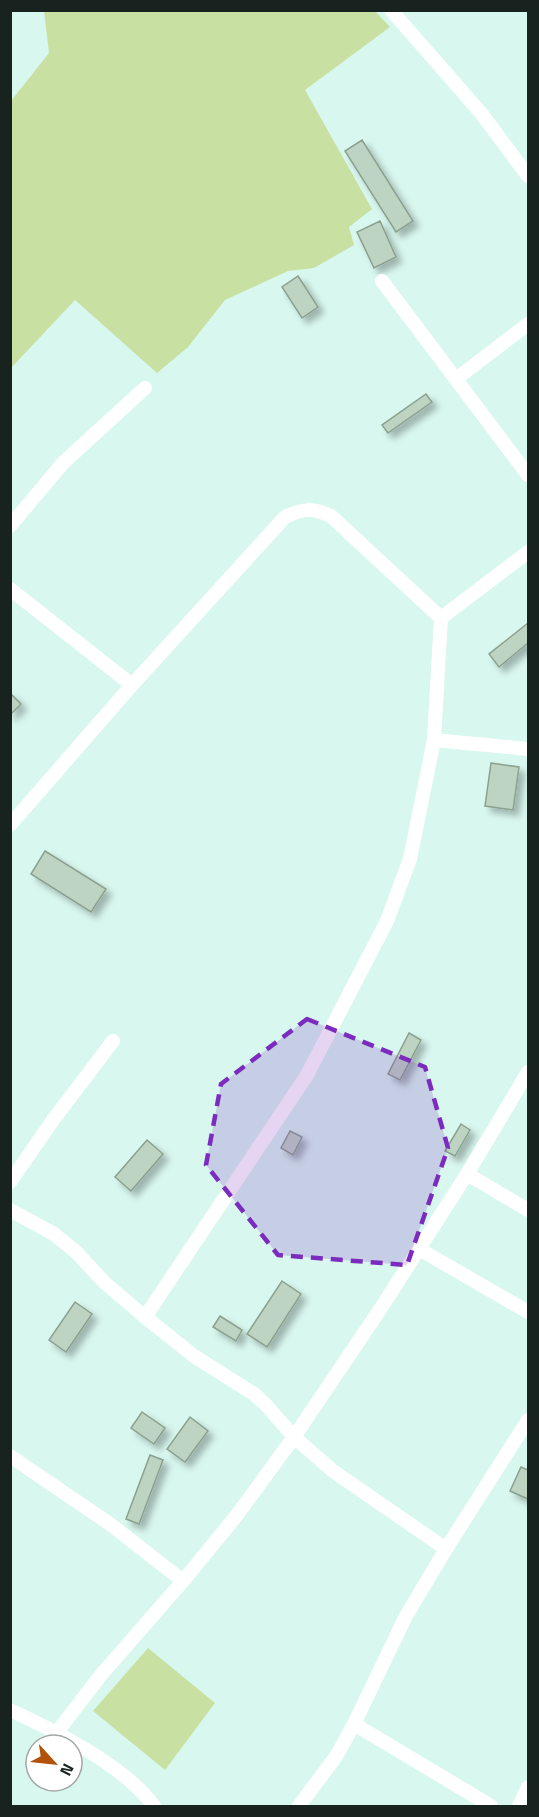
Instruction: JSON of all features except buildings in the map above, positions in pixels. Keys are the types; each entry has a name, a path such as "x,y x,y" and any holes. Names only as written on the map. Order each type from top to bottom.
{"street":[{"path":"391,10 481,113 528,177"},
{"path":"382,281 528,475"},
{"path":"456,379 528,324"},
{"path":"10,526 63,462 145,388"},
{"path":"10,825 132,685 285,517 298,511 311,509 331,516 441,618"},
{"path":"145,1317 307,1075 387,921 410,859 434,740 441,618 528,552"},
{"path":"10,589 132,685"},
{"path":"434,740 528,749"},
{"path":"10,1182 53,1120 113,1041"},
{"path":"57,1732 101,1675 237,1515 294,1437 419,1249 528,1072"},
{"path":"467,1174 528,1210"},
{"path":"10,1210 54,1234 76,1252 105,1283 145,1317 194,1356 254,1394 294,1437 333,1471 446,1549"},
{"path":"419,1249 528,1312"},
{"path":"299,1806 337,1755 406,1616 528,1420"},
{"path":"10,1456 110,1524 183,1581"},
{"path":"10,1710 57,1732 122,1774 146,1795 154,1806"},
{"path":"354,1724 491,1806"}],"highlighted area":[{"path":"307,1019 425,1067 448,1148 407,1265 278,1255 206,1165 221,1084"}],"green space":[{"path":"44,11 375,11 390,27 305,90 372,209 349,227 354,245 314,268 288,271 225,300 188,347 157,373 75,300 11,368 11,101 49,53"},
{"path":"148,1648 215,1703 165,1770 93,1711"}]}
